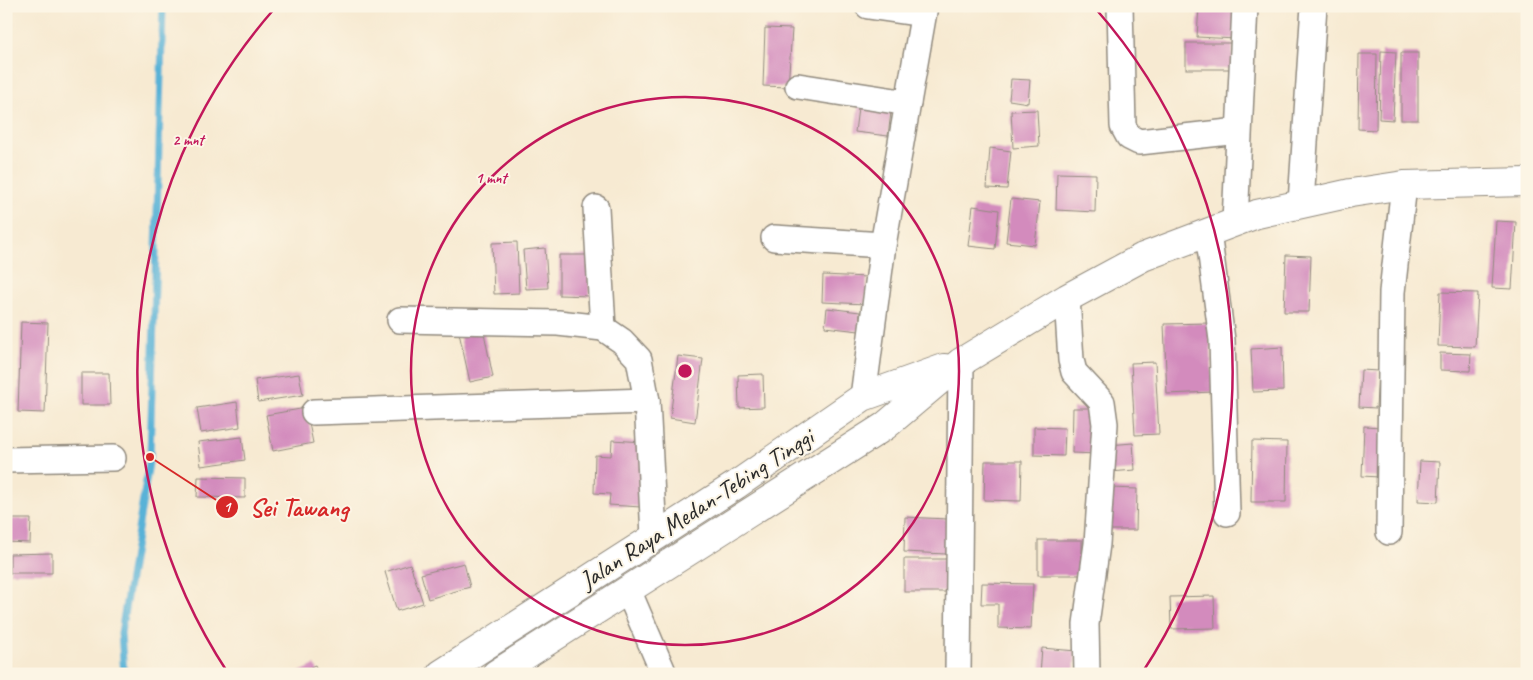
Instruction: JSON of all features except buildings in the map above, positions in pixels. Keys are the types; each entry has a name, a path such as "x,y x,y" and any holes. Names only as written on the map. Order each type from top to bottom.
{"highway":[{"name":"Jalan Raya Medan-Tebing Tinggi","path":"496,674 885,426 961,362 1067,298 1143,257 1257,214 1301,203 1404,185 1527,182"},
{"name":"Jalan Raya Medan-Tebing Tinggi","path":"441,674 736,485 863,397 961,362"}],"street":[{"path":"863,397 883,245 924,10 868,6"},
{"path":"1120,6 1123,126 1130,137 1139,142 1238,131"},
{"path":"1235,222 1245,6"},
{"path":"1301,203 1314,6"},
{"path":"798,86 908,103"},
{"path":"1389,532 1392,292 1404,185"},
{"path":"596,208 603,328"},
{"path":"1208,232 1223,349 1227,513"},
{"path":"774,238 883,245"},
{"path":"1067,298 1071,360 1074,372 1102,402 1105,424 1097,544 1086,624 1087,674"},
{"path":"400,320 558,323 603,328 622,341 639,359 647,401 654,536"},
{"path":"958,674 961,362"},
{"path":"314,412 647,401"},
{"path":"6,460 113,458"},
{"path":"628,590 664,674"}],"waterway":[{"path":"124,674 121,633 150,457 163,6"}],"place":[{"name":"Sei Tawang","path":"150,457"}]}
